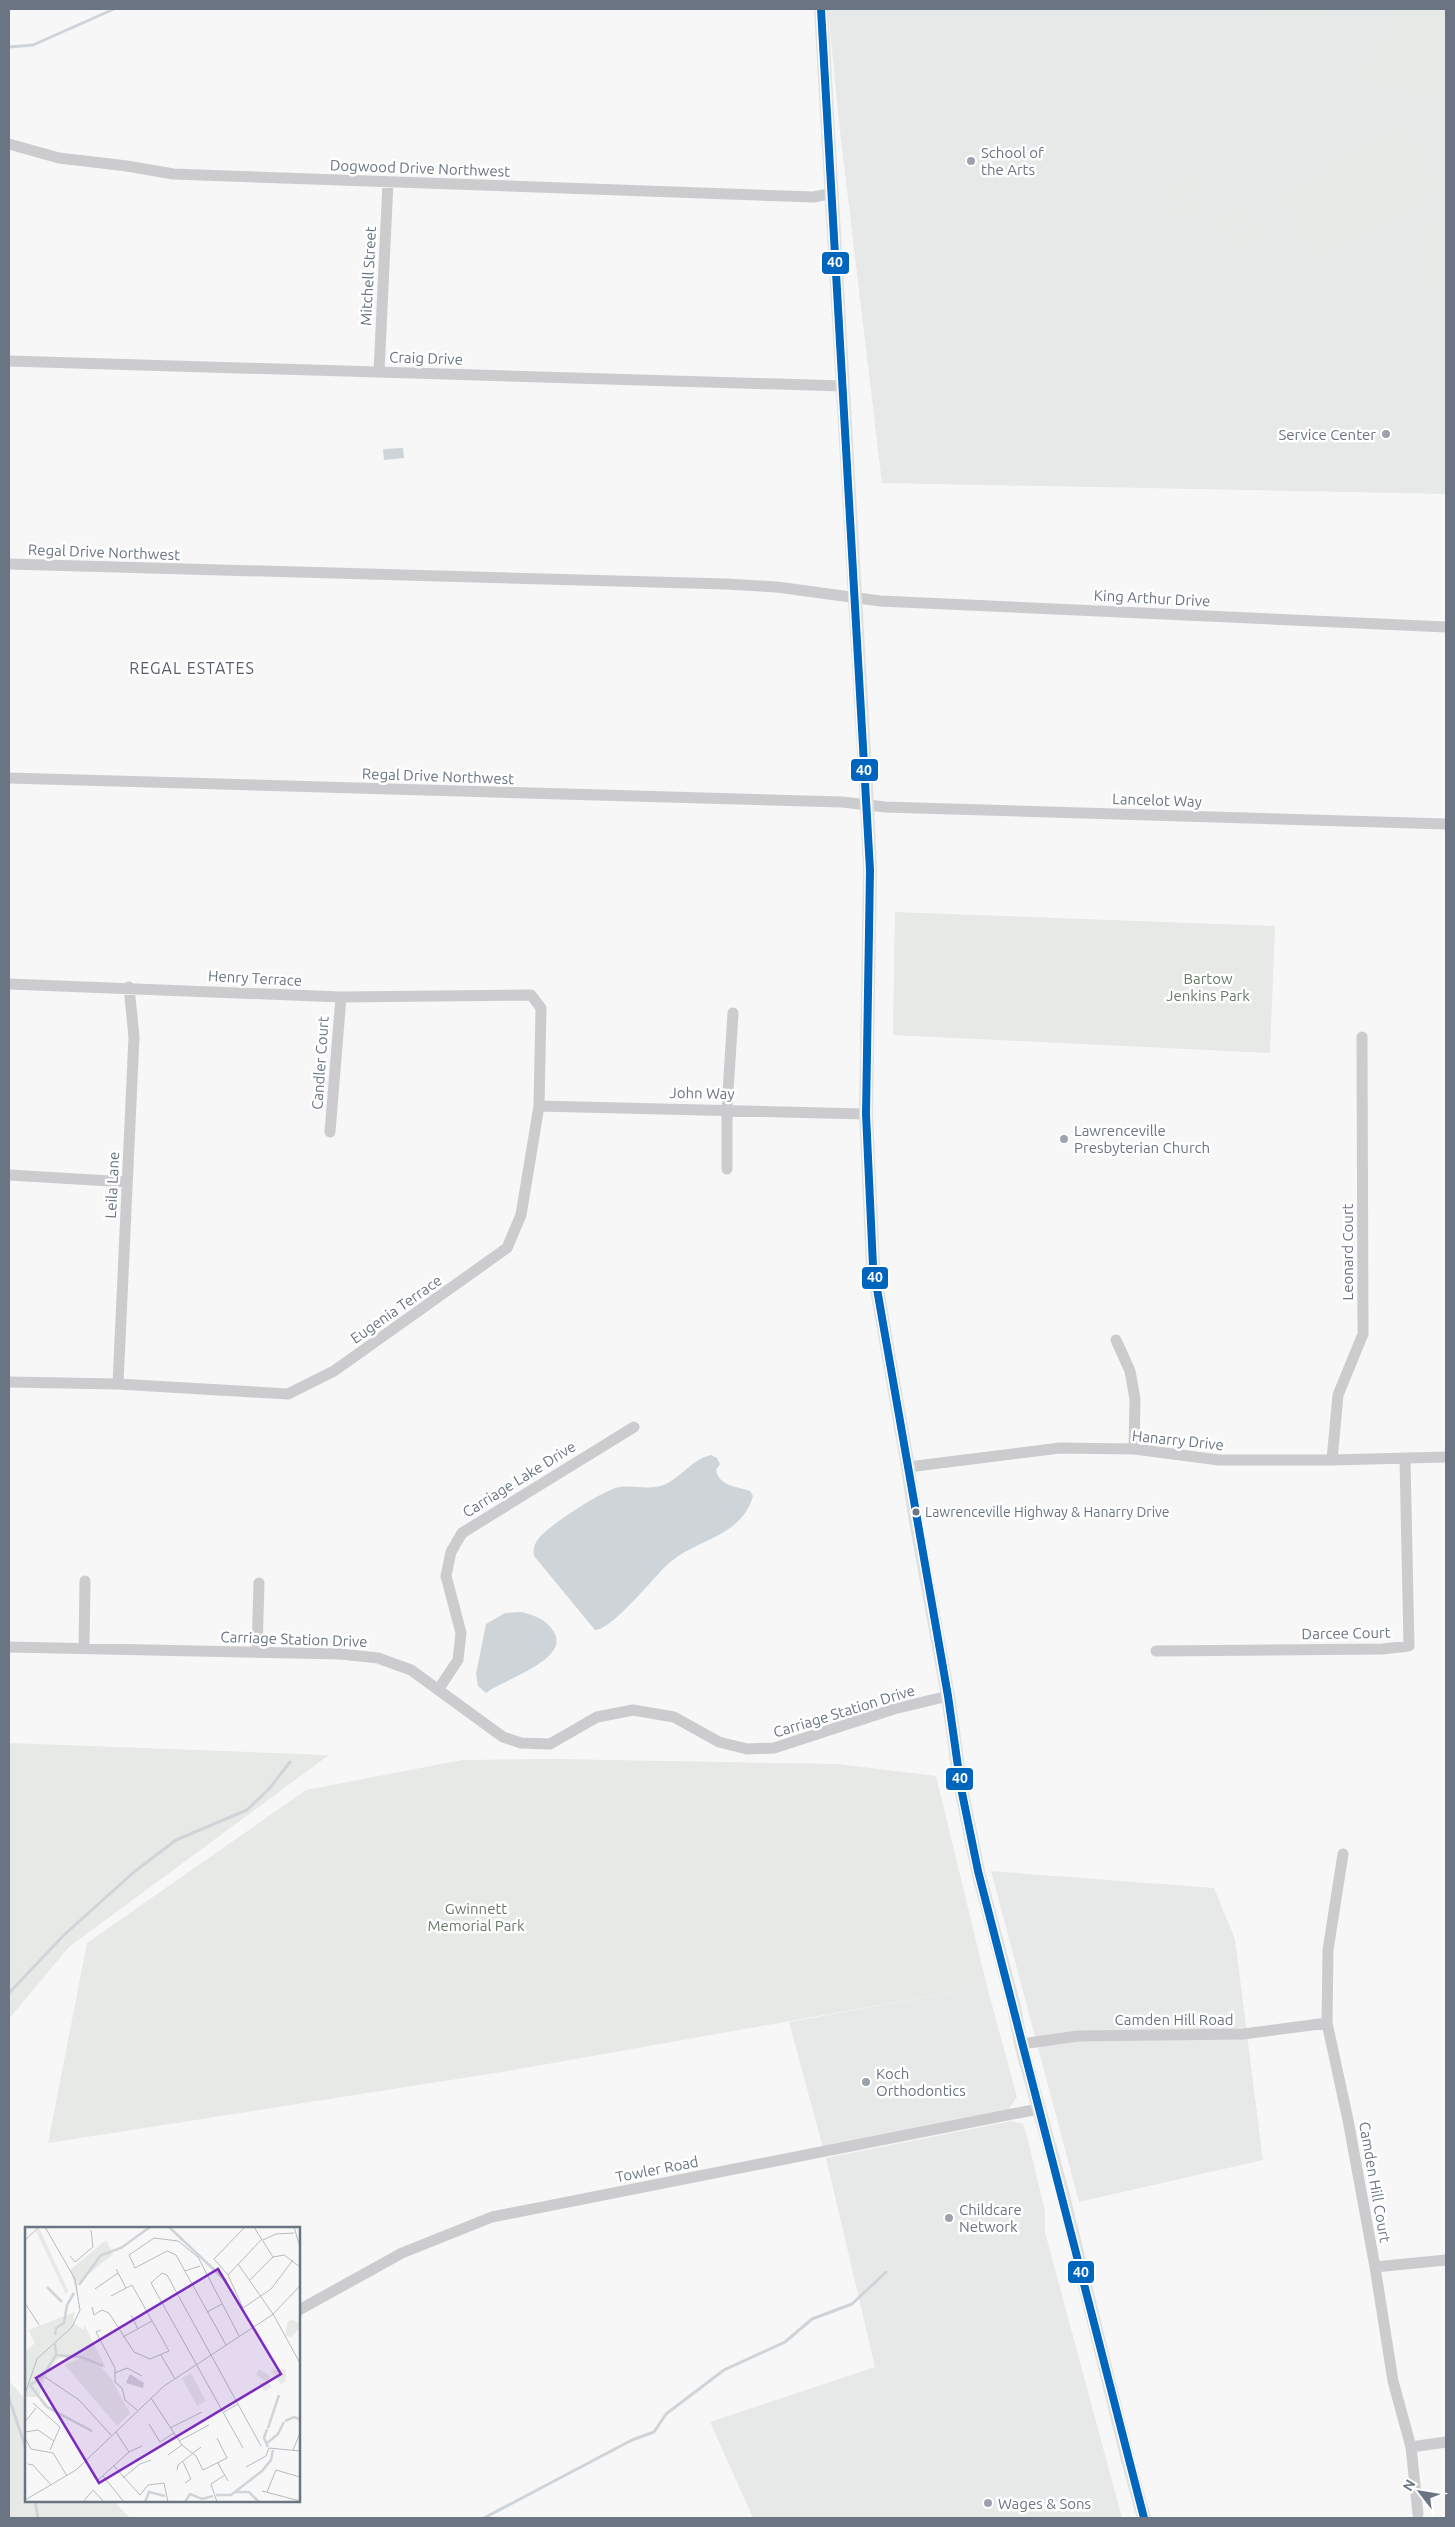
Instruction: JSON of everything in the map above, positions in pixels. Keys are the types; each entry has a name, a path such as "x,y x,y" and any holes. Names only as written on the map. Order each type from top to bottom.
{"main road":[{"path":"821,9 857,598 870,870 866,1114 873,1266 914,1510 948,1696 961,1788 978,1871 1014,2007 1021,2044 1038,2109 1061,2188 1144,2518"}],"street":[{"name":"Dogwood Drive Northwest","path":"9,144 59,158 127,166 173,174 814,197 833,193"},
{"name":"Mitchell Street","path":"379,372 388,182"},
{"name":"Craig Drive","path":"9,361 843,386"},
{"name":"Regal Drive Northwest","path":"9,564 726,584 777,587 857,598"},
{"name":"King Arthur Drive","path":"857,598 1446,627"},
{"name":"Regal Drive Northwest","path":"9,778 842,802 867,805"},
{"name":"Lancelot Way","path":"867,805 1446,824"},
{"name":"Henry Terrace","path":"9,984 129,987 341,997 500,996"},
{"name":"Leila Lane","path":"118,1384 134,1038 129,987"},
{"name":"Eugenia Terrace","path":"9,1382 118,1384 288,1394 334,1371 507,1248 521,1215 539,1106 541,1008 530,996 500,996"},
{"name":"Candler Court","path":"330,1132 341,997"},
{"path":"727,1169 727,1108 733,1013"},
{"name":"Leonard Court","path":"1332,1460 1338,1395 1362,1334 1362,1037"},
{"name":"John Way","path":"539,1106 727,1108 866,1114"},
{"path":"9,1175 127,1182"},
{"path":"1116,1340 1130,1371 1135,1399 1134,1450"},
{"name":"Carriage Lake Drive","path":"438,1690 458,1660 460,1634 446,1576 451,1552 462,1533 634,1427"},
{"name":"Hanarry Drive","path":"908,1467 1060,1448 1134,1450 1219,1460 1446,1457"},
{"name":"Darcee Court","path":"1156,1651 1384,1649 1409,1646 1405,1459"},
{"path":"84,1648 85,1581"},
{"path":"258,1652 259,1583"},
{"name":"Carriage Station Drive","path":"9,1647 340,1654 378,1658 411,1670 503,1737 522,1743 550,1744 597,1716 633,1710 674,1717 719,1742 746,1749 774,1748 894,1709 948,1696"},
{"name":"Camden Hill Court","path":"1343,1854 1328,1950 1327,2023 1348,2120 1375,2267 1393,2381 1411,2447 1418,2514"},
{"name":"Camden Hill Road","path":"1021,2044 1078,2036 1243,2034 1327,2023"},
{"name":"Towler Road","path":"300,2309 402,2253 492,2216 1038,2109"},
{"path":"1375,2267 1446,2260"},
{"path":"1411,2447 1446,2442"}],"shaded area":[{"path":"828,9 1446,9 1446,494 882,483 839,123"},
{"path":"403,448 404,458 384,460 383,449"},
{"path":"711,1455 717,1458 720,1464 716,1470 721,1480 729,1485 750,1491 753,1496 747,1510 739,1521 728,1529 679,1556 667,1565 621,1613 602,1628 595,1630 534,1556 534,1547 537,1540 544,1532 565,1517 591,1500 613,1489 666,1484 699,1460"},
{"path":"522,1612 548,1624 554,1632 557,1642 553,1652 532,1668 486,1693 478,1686 476,1674 486,1624 505,1613"},
{"path":"991,1871 1214,1888 1235,1939 1263,2160 1079,2202"},
{"path":"987,1986 1017,2097 1008,2110 823,2148 789,2022"},
{"path":"1012,2121 1023,2124 1027,2136 1045,2211 1045,2232 1122,2518 753,2518 710,2422 875,2367 826,2158"}],"green space":[{"path":"1272,9 1326,9 1319,28"},
{"path":"1395,9 1446,9 1446,100 1421,98 1362,82 1359,74"},
{"path":"1409,122 1445,191 1312,261 1276,193"},
{"path":"1190,170 1200,186 1167,206 1157,190"},
{"path":"1203,190 1213,206 1180,227 1170,211"},
{"path":"1446,197 1446,292 1426,288 1421,250 1422,239 1429,219"},
{"path":"1241,201 1251,217 1218,237 1208,221"},
{"path":"1256,221 1266,237 1232,258 1222,242"},
{"name":"Bartow Jenkins Park","path":"895,912 1275,926 1270,1053 893,1035"},
{"path":"9,1743 329,1755 69,1947 9,2019"},
{"name":"Gwinnett Memorial Park","path":"556,1759 837,1764 936,1776 987,1986 508,2071 48,2143 87,1943 306,1790 462,1760"},
{"path":"9,2381 25,2399 25,2502 115,2502 130,2518 9,2518"}],"waterway":[{"path":"9,47 33,45 114,9"},
{"path":"9,1993 64,1935 134,1872 176,1840 247,1810 269,1789 290,1762"},
{"path":"484,2518 632,2440 654,2432 666,2414 724,2370 785,2342 812,2319 852,2304 886,2272"},
{"path":"9,2398 25,2446"},
{"path":"35,2502 38,2518"}],"transit line":[{"name":"40","path":"821,9 870,870 866,1114 873,1266 948,1696 961,1788 978,1871 1144,2518"}],"place":[{"name":"School of the Arts","path":"971,161"},
{"name":"Service Center","path":"1386,434"},
{"name":"Lawrenceville Presbyterian Church","path":"1064,1139"},
{"name":"Lawrenceville Highway & Hanarry Drive","path":"916,1512"},
{"name":"Koch Orthodontics","path":"866,2082"},
{"name":"Childcare Network","path":"949,2218"},
{"name":"Wages & Sons","path":"988,2503"}],"district":[{"name":"REGAL ESTATES","path":"192,668"}]}
